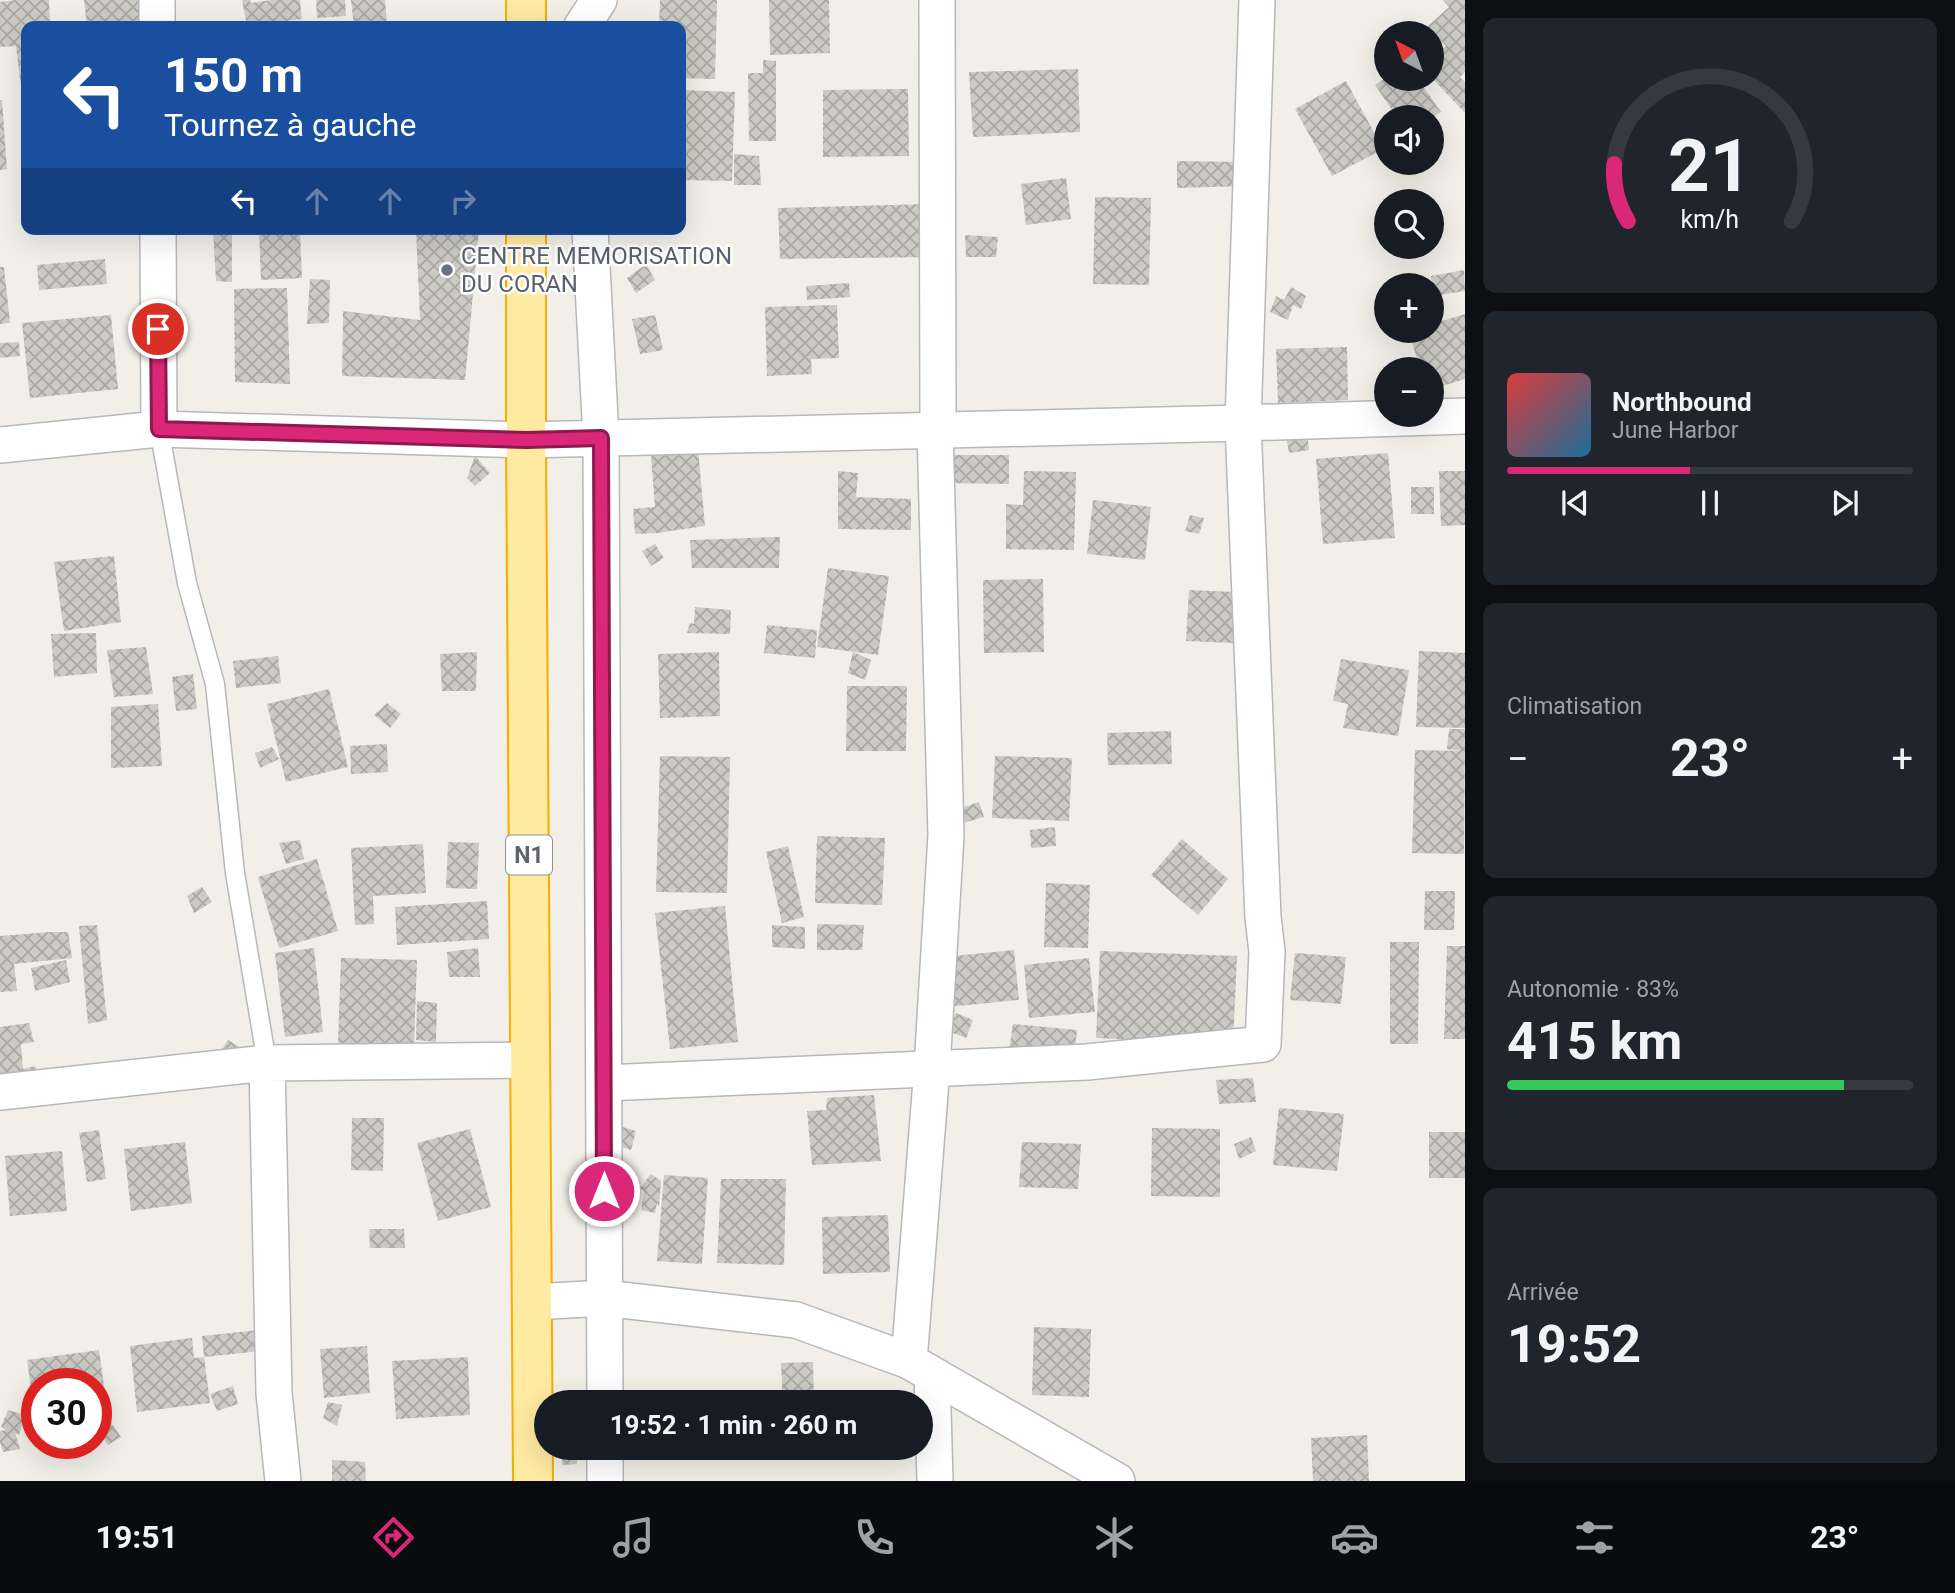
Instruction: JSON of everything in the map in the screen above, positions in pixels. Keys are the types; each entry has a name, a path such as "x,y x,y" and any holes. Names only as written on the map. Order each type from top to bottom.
{"highway":[{"path":"526,0 526,21"},
{"name":"N1","path":"526,235 533,1481"}],"street":[{"path":"157,0 157,21"},
{"path":"585,21 599,0"},
{"path":"935,1481 921,1367 932,1068 946,835 935,430 938,419 937,0"},
{"path":"604,1083 1087,1062 1262,1044 1267,952 1263,917 1243,423 1257,0"},
{"path":"158,235 159,429"},
{"path":"590,235 601,438 605,1390"},
{"path":"0,445 159,429 526,440 1465,416"},
{"path":"0,1092 267,1063 531,1060"},
{"path":"267,1063 274,1393 283,1481"},
{"path":"533,1302 604,1298 796,1320 921,1367 1117,1481"},
{"path":"605,1460 605,1481"}],"lane":[{"path":"159,429 187,583 215,684 235,873 267,1063"}],"building":[{"path":"49,0 50,21 21,21 21,88 16,46 0,47 0,2"},
{"path":"84,0 140,0 142,21 86,21"},
{"path":"242,0 250,0 251,3 300,0 302,19 246,21"},
{"path":"316,0 345,0 346,16 317,18"},
{"path":"351,0 385,0 387,21 353,21"},
{"path":"660,0 717,0 715,79 686,78 686,21 659,21"},
{"path":"769,0 829,0 830,53 770,55"},
{"path":"1443,0 1465,0 1465,72 1460,77 1465,82 1465,113 1444,91 1444,21 1434,21 1449,7"},
{"path":"763,60 776,61 776,141 749,141 748,73 763,73"},
{"path":"1078,69 1080,132 973,137 969,72"},
{"path":"1346,81 1374,132 1374,154 1332,176 1295,109"},
{"path":"908,89 909,156 823,157 823,90"},
{"path":"686,90 735,92 732,181 686,180"},
{"path":"1379,91 1426,91 1436,105 1389,105"},
{"path":"0,100 7,169 0,170"},
{"path":"734,154 759,156 761,185 734,185"},
{"path":"1177,161 1247,162 1245,186 1177,188"},
{"path":"1066,178 1071,219 1026,225 1021,184"},
{"path":"1095,197 1151,198 1149,285 1093,284"},
{"path":"927,204 931,257 780,259 778,208"},
{"path":"213,235 232,235 232,282 216,281"},
{"path":"259,235 300,235 302,278 261,280"},
{"name":"CENTRE MEMORISATION DU CORAN","path":"416,235 478,235 465,380 342,376 343,311 420,320"},
{"path":"965,235 998,237 996,257 966,257"},
{"path":"105,259 107,284 39,290 37,265"},
{"path":"646,264 655,280 636,293 627,278"},
{"path":"0,267 4,267 10,323 0,324"},
{"path":"1464,270 1465,291 1444,294 1444,274"},
{"path":"310,279 330,280 329,323 307,324"},
{"path":"849,283 850,297 807,300 806,286"},
{"path":"1291,287 1306,296 1301,309 1293,305 1288,320 1270,312 1276,296 1284,300"},
{"path":"287,288 290,384 235,382 234,289"},
{"path":"837,305 839,358 811,359 812,374 767,376 765,307"},
{"path":"1465,314 1465,379 1444,385 1444,357 1417,357 1412,343 1444,343 1444,320"},
{"path":"111,315 118,389 30,398 22,323"},
{"path":"655,315 663,350 640,354 632,319"},
{"path":"19,342 20,356 0,358 0,343"},
{"path":"1347,347 1348,400 1278,403 1276,349"},
{"path":"1307,434 1309,450 1289,453 1286,436"},
{"path":"697,438 705,526 635,534 633,509 655,507 650,445"},
{"path":"1388,453 1395,538 1323,544 1316,459"},
{"path":"942,455 1009,455 1009,484 942,483"},
{"path":"475,456 490,473 475,486 467,478"},
{"path":"838,471 858,473 856,497 911,499 911,530 838,529"},
{"path":"1024,471 1076,472 1074,550 1006,549 1006,504 1023,505"},
{"path":"1439,471 1465,471 1465,525 1441,526"},
{"path":"1411,487 1434,487 1434,514 1411,514"},
{"path":"1093,500 1151,507 1145,560 1087,554"},
{"path":"1190,515 1204,518 1199,534 1185,531"},
{"path":"780,537 779,568 692,568 690,540"},
{"path":"655,544 664,558 651,566 642,551"},
{"path":"114,556 121,622 64,631 54,562"},
{"path":"828,568 889,576 878,655 817,647"},
{"path":"1043,579 1044,652 984,653 983,580"},
{"path":"1189,590 1235,592 1233,643 1186,641"},
{"path":"695,607 731,610 730,634 687,633 690,623 694,624"},
{"path":"767,625 817,630 815,658 764,653"},
{"path":"96,633 97,673 54,677 51,634"},
{"path":"146,647 153,694 114,697 107,650"},
{"path":"1419,651 1465,653 1465,728 1416,727"},
{"path":"477,652 476,691 442,691 440,654"},
{"path":"719,652 720,716 660,718 658,654"},
{"path":"853,652 871,660 865,680 848,673"},
{"path":"278,656 281,683 236,688 233,661"},
{"path":"1341,659 1409,670 1398,736 1343,728 1348,704 1333,701"},
{"path":"193,674 197,709 176,711 172,677"},
{"path":"847,686 907,686 906,751 846,751"},
{"path":"329,689 348,767 286,782 267,704"},
{"path":"387,703 401,714 390,728 374,715"},
{"path":"158,704 162,766 111,768 111,707"},
{"path":"1449,729 1465,729 1464,854 1412,853 1415,750 1462,751 1447,749"},
{"path":"1171,731 1172,764 1108,765 1107,733"},
{"path":"387,744 388,772 351,774 350,746"},
{"path":"272,747 279,759 260,768 255,753"},
{"path":"660,756 730,757 727,893 656,892"},
{"path":"995,756 1072,758 1069,821 992,818"},
{"path":"979,802 984,817 963,823 958,809"},
{"path":"1055,827 1056,846 1031,848 1030,830"},
{"path":"817,836 885,838 882,905 815,903"},
{"path":"1182,839 1228,879 1198,915 1151,875"},
{"path":"300,840 304,859 286,864 279,843"},
{"path":"448,842 479,843 477,889 446,888"},
{"path":"423,844 426,893 373,896 374,924 355,925 351,848"},
{"path":"788,846 804,917 782,923 766,852"},
{"path":"317,859 338,931 279,948 258,877"},
{"path":"1046,883 1090,885 1088,948 1044,947"},
{"path":"202,887 212,902 194,913 187,896"},
{"path":"1425,891 1455,891 1454,930 1424,930"},
{"path":"487,901 489,939 397,945 395,907"},
{"path":"725,906 738,1042 670,1049 655,913"},
{"path":"817,924 864,925 862,950 817,950"},
{"path":"97,925 107,1020 88,1024 79,926"},
{"path":"772,925 805,927 805,949 772,947"},
{"path":"68,932 72,958 14,964 17,991 0,992 0,936"},
{"path":"1390,942 1419,942 1418,1044 1390,1044"},
{"path":"1447,946 1465,946 1465,1039 1444,1039"},
{"path":"314,948 323,1032 285,1037 275,953"},
{"path":"478,948 480,977 449,977 447,952"},
{"path":"1014,950 1019,1000 948,1007 943,957"},
{"path":"1100,951 1237,956 1233,1044 1096,1038"},
{"path":"1295,953 1346,957 1341,1004 1290,1000"},
{"path":"341,958 417,960 414,1045 338,1043"},
{"path":"1089,958 1095,1012 1029,1018 1024,965"},
{"path":"66,960 70,982 35,991 31,968"},
{"path":"417,1001 437,1003 436,1042 416,1040"},
{"path":"956,1013 973,1020 966,1038 948,1031"},
{"path":"29,1023 34,1042 21,1044 23,1069 35,1066 39,1074 0,1081 0,1027"},
{"path":"1013,1024 1077,1030 1074,1057 1009,1051"},
{"path":"228,1040 243,1049 218,1056"},
{"path":"1253,1078 1256,1102 1219,1104 1216,1080"},
{"path":"874,1095 881,1161 812,1165 807,1111 826,1110 827,1098"},
{"path":"1279,1108 1344,1114 1337,1171 1273,1165"},
{"path":"352,1118 384,1118 383,1171 351,1170"},
{"path":"620,1126 636,1131 631,1150 615,1145"},
{"path":"1152,1128 1220,1129 1220,1197 1151,1196"},
{"path":"470,1129 491,1207 438,1221 417,1143"},
{"path":"99,1130 106,1179 87,1182 79,1133"},
{"path":"1429,1132 1465,1132 1465,1178 1429,1178"},
{"path":"1251,1137 1256,1151 1239,1159 1234,1144"},
{"path":"185,1142 192,1203 131,1211 124,1149"},
{"path":"1022,1142 1081,1144 1078,1189 1019,1187"},
{"path":"62,1151 67,1211 10,1216 5,1156"},
{"path":"651,1174 661,1181 659,1206 657,1203 655,1213 641,1210 644,1191 640,1188"},
{"path":"664,1175 708,1178 702,1264 657,1261"},
{"path":"721,1179 786,1179 784,1265 717,1263"},
{"path":"888,1215 890,1272 823,1274 822,1217"},
{"path":"369,1229 404,1229 405,1248 370,1248"},
{"path":"1034,1327 1091,1329 1089,1397 1032,1395"},
{"path":"258,1330 260,1351 204,1357 202,1336"},
{"path":"192,1338 194,1358 204,1357 210,1403 137,1412 130,1346"},
{"path":"367,1346 370,1393 324,1398 320,1349"},
{"path":"99,1350 102,1368 28,1368 27,1360"},
{"path":"468,1357 470,1415 396,1419 392,1361"},
{"path":"813,1362 814,1390 782,1390 781,1363"},
{"path":"233,1386 238,1404 217,1411 210,1394"},
{"path":"328,1402 342,1405 337,1426 323,1418"},
{"path":"8,1410 21,1414 19,1435 15,1433 20,1449 3,1452 0,1431 6,1430 1,1427"},
{"path":"112,1424 121,1437 112,1443"},
{"path":"1367,1435 1369,1481 1313,1481 1311,1438"},
{"path":"332,1460 365,1462 366,1481 332,1481"},
{"path":"562,1460 577,1460 577,1464 562,1465"}],"place":[{"name":"CENTRE MEMORISATION DU CORAN","path":"447,270"}],"route":[{"path":"158,329 159,429 526,440 601,438 604,1191"}]}
